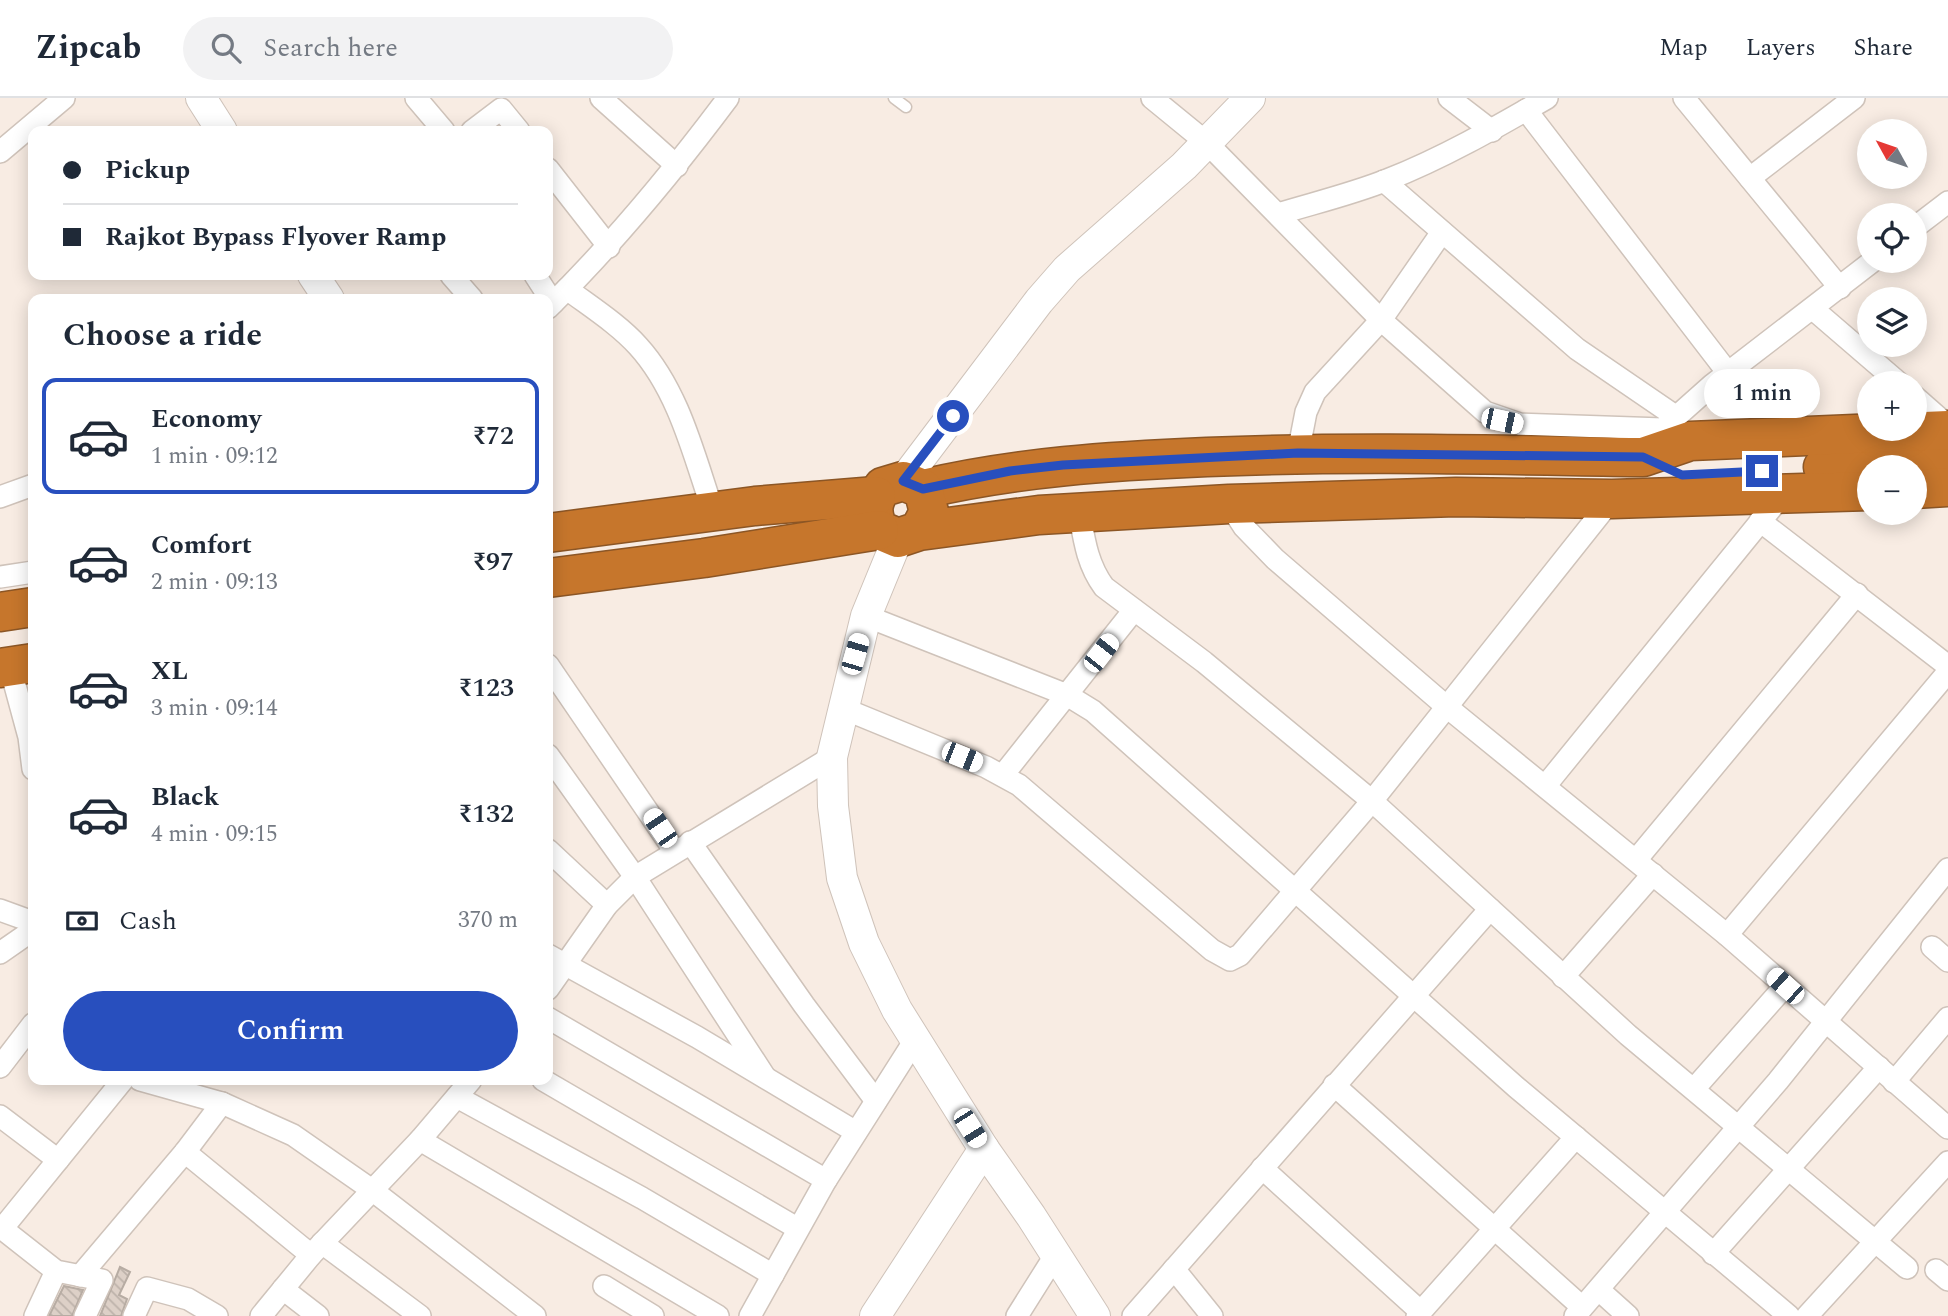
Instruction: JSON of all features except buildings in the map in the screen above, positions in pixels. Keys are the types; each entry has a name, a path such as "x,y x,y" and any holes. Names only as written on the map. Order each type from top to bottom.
{"highway":[{"path":"553,577 704,558 900,511 997,473 1063,465 1660,434 1690,441 1948,428"},
{"path":"1660,434 1682,475 1948,460"},
{"path":"1927,488 1948,487"},
{"path":"553,532 713,511 1079,511 1456,497 1612,499 1771,508 1857,493"},
{"path":"0,612 28,608"}],"street":[{"path":"31,126 64,98"},
{"path":"201,98 219,126"},
{"path":"416,98 440,126"},
{"path":"601,98 677,166"},
{"path":"713,511 671,395 654,367 624,331 556,300 609,247 677,166 728,98"},
{"path":"1152,98 1207,144 1381,320 1485,412 1502,421 1520,425 1660,434 1728,373 1858,273"},
{"path":"1095,1316 984,1149 880,979 851,910 837,843 831,757 866,616 900,511 1039,301 1067,269 1207,144 1250,98"},
{"path":"1449,98 1492,131"},
{"path":"1278,214 1384,181 1492,131 1547,98"},
{"path":"1684,98 1840,288"},
{"path":"1750,178 1854,98"},
{"path":"476,126 497,103 515,126"},
{"path":"1527,110 1728,373"},
{"path":"0,152 28,128"},
{"path":"553,175 609,247"},
{"path":"1384,181 1577,349 1660,434"},
{"path":"1927,221 1943,212"},
{"path":"1298,453 1306,412 1315,392 1381,320 1442,232"},
{"path":"455,280 468,294"},
{"path":"539,280 551,294"},
{"path":"1812,309 1885,371"},
{"path":"1927,408 1948,428"},
{"path":"0,497 28,487"},
{"path":"842,708 1003,775 1040,802 1220,957 1230,960 1240,955 1372,801 1612,499"},
{"path":"1228,504 1259,545 1447,707 1727,935 1948,1128"},
{"path":"1546,785 1771,508 1857,594 1948,666"},
{"path":"1079,511 1093,572 1104,587 1204,663 1372,801 1563,977 1907,1268"},
{"path":"0,577 28,573"},
{"path":"1636,860 1857,594"},
{"path":"1003,775 1134,610"},
{"path":"866,616 1067,695 1093,711 1576,1137 1789,1316"},
{"path":"14,666 28,742"},
{"path":"553,672 876,1101"},
{"path":"1727,935 1948,672"},
{"path":"831,757 635,877 557,960 765,1077 856,1132"},
{"path":"553,762 635,877 692,969 765,1077"},
{"path":"553,855 607,905"},
{"path":"1334,1085 1496,1228 1578,1312 1739,1126 1948,869"},
{"path":"1563,977 1653,874"},
{"path":"1133,1316 1490,909"},
{"path":"0,910 28,920"},
{"path":"0,953 28,933"},
{"path":"1694,1089 1785,986"},
{"path":"1713,1254 1789,1169 1948,1018"},
{"path":"553,1021 826,1180"},
{"path":"0,1067 28,1031"},
{"path":"750,1316 797,1228 915,1040"},
{"path":"85,1316 102,1280 56,1271 1,1228 119,1085"},
{"path":"158,1085 222,1103 293,1135 372,1190 528,1314"},
{"path":"261,1316 316,1249 421,1140 467,1085"},
{"path":"552,1085 797,1228"},
{"path":"457,1097 642,1198 772,1275"},
{"path":"80,1276 185,1152 222,1103"},
{"path":"0,1116 58,1160"},
{"path":"1262,1168 1419,1314 1576,1137"},
{"path":"421,1140 718,1316"},
{"path":"882,1311 984,1149"},
{"path":"185,1152 316,1249 420,1316"},
{"path":"1807,1316 1948,1162"},
{"path":"1017,1316 1056,1254"},
{"path":"1174,1269 1212,1316"},
{"path":"35,1316 56,1271"},
{"path":"604,1286 653,1316"},
{"path":"134,1316 147,1288 184,1308 217,1316"},
{"path":"283,1289 318,1316"},
{"path":"1599,1290 1628,1316"}],"lane":[{"path":"894,98 906,107"}],"route":[{"path":"953,416 903,481 923,489 1010,471 1063,465 1298,453 1643,457 1682,475 1762,471"}]}
